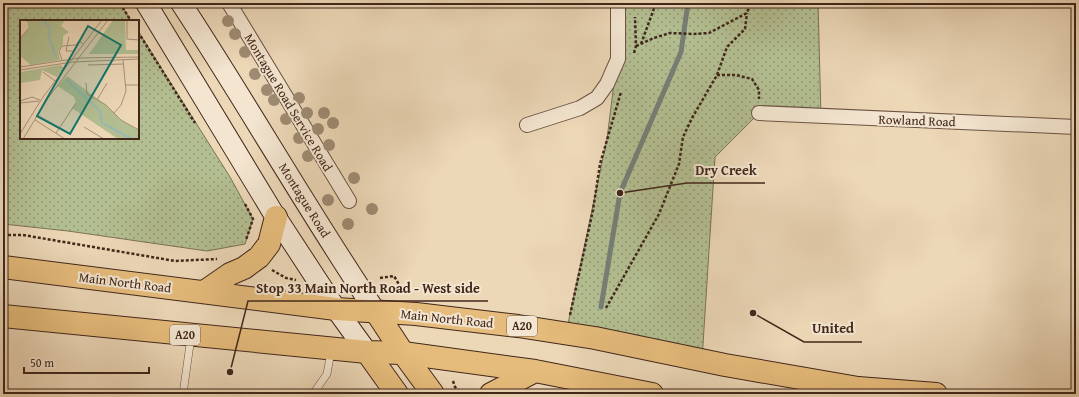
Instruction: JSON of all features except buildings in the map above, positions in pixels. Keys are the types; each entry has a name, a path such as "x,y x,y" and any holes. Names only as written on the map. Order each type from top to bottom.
{"main road":[{"path":"146,3 276,217 336,309 397,394"},
{"name":"Montague Road","path":"181,3 212,50 349,272 403,353 433,394"},
{"path":"204,292 230,274 244,268 259,257 269,244 276,217"},
{"name":"Main North Road","path":"3,268 336,309 416,314 518,326 595,338 862,391 936,394"},
{"name":"A20","path":"3,316 332,349 403,353 535,371 652,394"},
{"path":"491,394 535,371"}],"street":[{"name":"Montague Road Service Road","path":"229,3 349,201"},
{"path":"527,125 580,108 597,98 607,84 618,58 618,3"},
{"name":"Rowland Road","path":"759,113 1076,127"}],"lane":[{"path":"183,394 191,335"},
{"path":"313,394 327,374 332,349"}],"path":[{"path":"120,3 130,20"},
{"path":"640,44 656,3"},
{"path":"606,308 660,214 679,164 683,137 692,118 717,75 727,47 745,29 747,13 751,3"},
{"path":"632,60 636,46 634,10"},
{"path":"618,51 670,33 709,33 747,13"},
{"path":"139,34 197,125"},
{"path":"717,75 736,75 752,79 759,90 759,113"},
{"path":"566,333 593,210 600,164 622,89"},
{"path":"242,199 253,219 245,244"},
{"path":"3,235 23,235 175,261 221,259"},
{"path":"268,267 286,278 301,281"},
{"path":"380,278 394,276 404,294"},
{"path":"453,381 455,387 463,394"}],"green space":[{"path":"3,3 120,3 130,20 20,20 20,139 139,139 139,33 230,177 253,219 245,244 207,251 68,231 3,224"},
{"path":"618,3 818,3 821,116 759,113 715,157 702,360 566,333 607,139 618,51"}],"waterway":[{"path":"601,307 620,193 681,52 688,3"}],"place":[{"name":"Dry Creek","path":"620,193"},
{"name":"United","path":"753,313"},
{"name":"Stop 33 Main North Road - West side","path":"230,372"}]}
